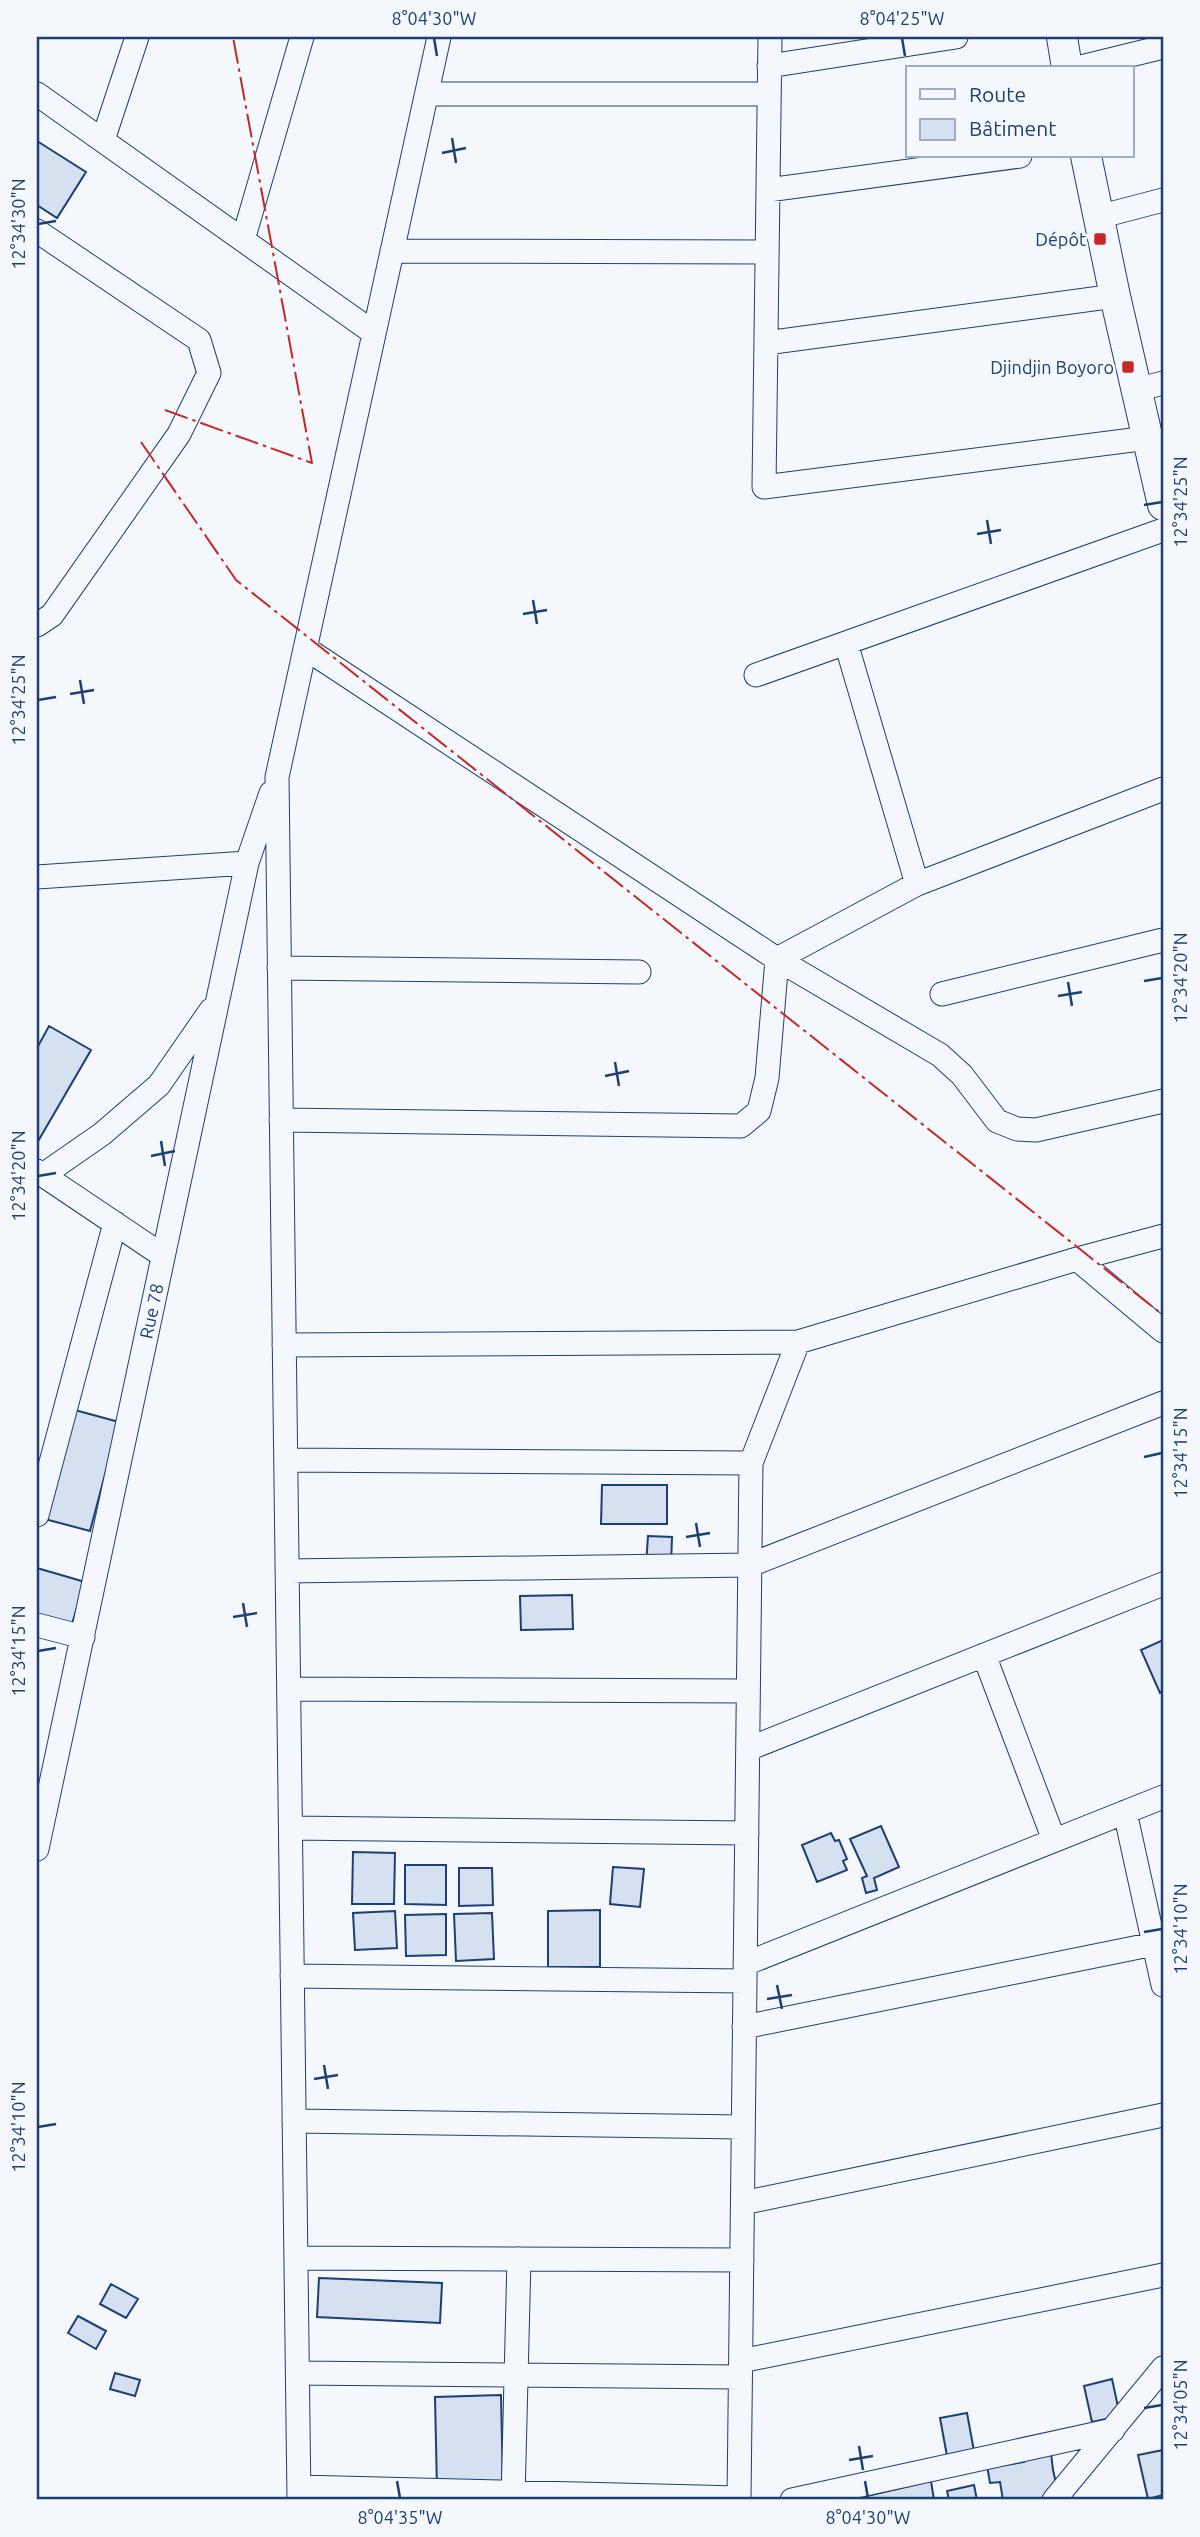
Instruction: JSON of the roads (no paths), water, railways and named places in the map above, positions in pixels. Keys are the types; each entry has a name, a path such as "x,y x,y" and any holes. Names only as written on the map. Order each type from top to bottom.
{"main road":[{"path":"1062,37 1067,66"},
{"path":"1086,158 1115,296 1150,387 1148,438 1163,505"}],"street":[{"path":"103,140 137,37"},
{"path":"243,240 302,37"},
{"path":"439,37 277,777 299,2494 739,2499 751,1463 798,1342"},
{"path":"770,37 764,487 1148,438"},
{"path":"769,66 956,37"},
{"path":"1085,66 1163,47"},
{"path":"37,93 374,333"},
{"path":"427,94 769,94"},
{"path":"768,190 1005,158"},
{"path":"1098,217 1163,200"},
{"path":"37,232 199,340 209,373 179,434 52,615 37,625"},
{"path":"392,251 767,252"},
{"path":"766,343 1115,296"},
{"path":"756,675 1163,530"},
{"path":"846,643 917,884"},
{"path":"305,648 777,959 940,1055 962,1076 997,1121 1017,1129 1036,1130 1163,1101"},
{"name":"Rue 78","path":"37,1849 247,863 277,777"},
{"path":"777,959 917,884 1163,789"},
{"path":"37,877 247,863"},
{"path":"942,994 1163,940"},
{"path":"281,1120 741,1125 759,1111 762,1100 777,959"},
{"path":"279,968 639,972"},
{"path":"162,1255 40,1173 102,1134 159,1084 216,1002"},
{"path":"37,1514 115,1223"},
{"path":"284,1345 798,1342 1163,1236"},
{"path":"1077,1259 1163,1331"},
{"path":"287,1571 750,1565 1163,1403"},
{"path":"286,1460 751,1463"},
{"path":"748,1749 1163,1584"},
{"path":"37,1625 83,1637"},
{"path":"984,1655 1054,1840"},
{"path":"289,1689 748,1690"},
{"path":"292,1976 745,1973 1054,1840 1163,1797"},
{"path":"1125,1812 1163,1985"},
{"path":"290,1828 747,1833"},
{"path":"744,2027 1154,1944"},
{"path":"743,2203 1163,2115"},
{"path":"295,2121 743,2127"},
{"path":"296,2258 742,2260"},
{"path":"513,2496 519,2259"},
{"path":"298,2374 516,2375 741,2369 1163,2275"},
{"path":"1054,2500 1163,2368"},
{"path":"792,2500 1113,2430"}],"place":[{"name":"Dépôt","path":"1100,239"},
{"name":"Djindjin Boyoro","path":"1128,367"}]}
